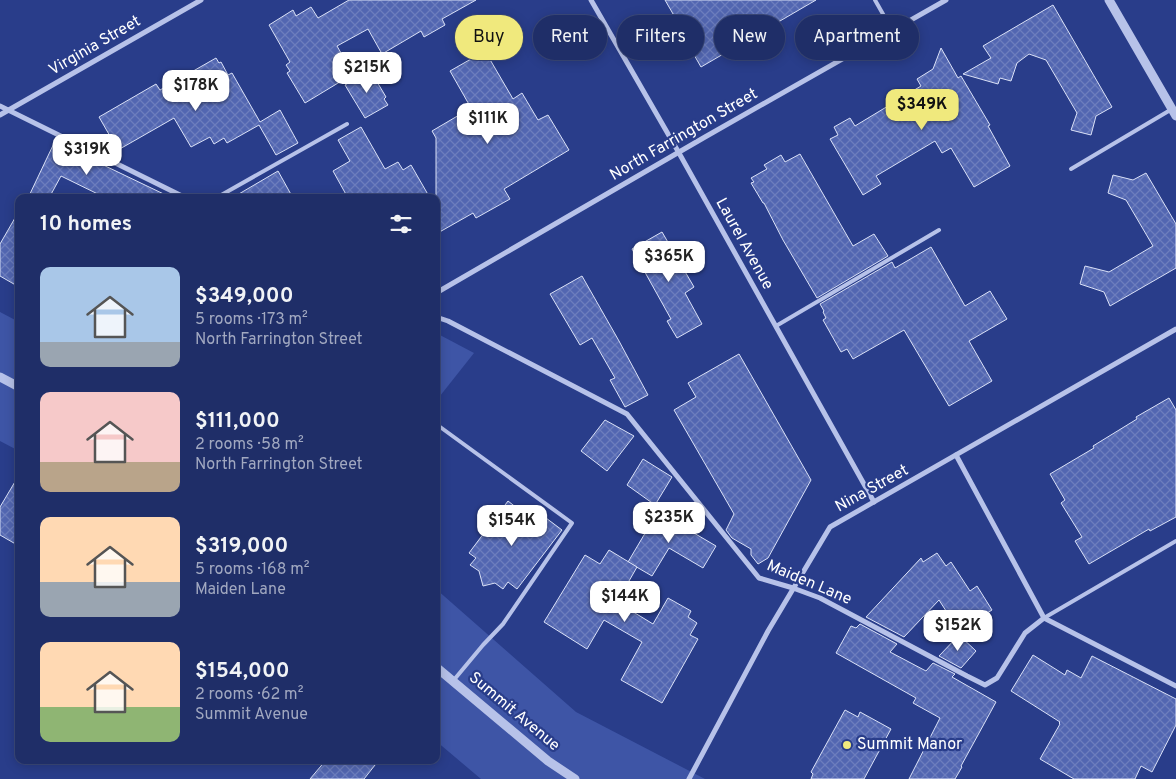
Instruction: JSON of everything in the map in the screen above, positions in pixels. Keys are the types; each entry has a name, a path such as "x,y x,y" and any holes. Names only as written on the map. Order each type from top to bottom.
{"street":[{"name":"Virginia Street","path":"0,115 202,0"},
{"name":"Laurel Avenue","path":"591,0 679,153 874,502"},
{"name":"North Farrington Street","path":"919,15 946,0"},
{"path":"1109,0 1174,113"},
{"name":"North Farrington Street","path":"440,292 840,60"},
{"path":"0,106 178,194"},
{"name":"Maiden Lane","path":"440,318 627,414 759,578 820,598 985,684 997,678 1025,633 1044,618"},
{"name":"Nina Street","path":"689,779 768,631 830,527 1176,329"},
{"path":"0,377 15,385"},
{"path":"956,456 1044,618 1176,686"},
{"name":"Summit Avenue","path":"440,670 548,761 575,779"}],"lane":[{"path":"875,0 884,15"},
{"path":"1071,169 1174,113"},
{"path":"223,194 347,124"},
{"path":"776,326 939,230"},
{"path":"440,427 572,523 503,624 452,681"},
{"path":"1044,618 1176,541"}],"shaded area":[{"path":"0,312 15,320 15,449 0,441"},
{"path":"440,335 474,353 440,396"},
{"path":"440,593 576,712 705,779 481,779 440,744"}],"building":[{"path":"349,0 476,0 442,19 445,25 424,37 421,31 382,54 368,29 337,46 353,74 305,103 287,73 290,71 286,65 290,62 269,25 293,10 296,16 311,7 318,18"},
{"path":"665,0 816,0 785,18 785,15 714,15 714,59 701,67 697,60 704,60 704,15 674,15"},
{"path":"1053,5 1112,107 1096,116 1091,135 1071,130 1077,113 1046,60 1029,54 1017,63 1011,81 1000,78 998,84 963,74 991,58 983,46"},
{"path":"941,48 958,78 961,76 990,125 988,126 1010,166 974,187 951,148 942,153 935,141 876,176 881,184 863,195 830,139 838,135 834,127 850,118 855,126 921,86 917,79 933,69"},
{"path":"216,58 219,63 221,62 228,75 232,73 260,122 280,110 298,143 276,155 259,125 227,143 224,138 214,144 210,137 191,147 174,118 118,150 99,117 156,84 160,90"},
{"path":"469,60 490,60 513,99 522,93 538,120 548,115 569,150 504,189 510,199 476,218 473,213 440,232 440,194 436,194 436,138 432,131 471,108 450,71"},
{"path":"370,70 386,97 384,99 388,105 365,118 345,85"},
{"path":"361,127 385,169 398,162 403,170 411,165 428,194 346,194 333,171 350,161 338,140"},
{"path":"56,139 100,160 97,162 164,194 98,194 61,176 51,194 30,194"},
{"path":"800,154 853,246 874,234 888,256 817,298 751,183 754,182 751,178 767,169 764,165 781,155 785,162"},
{"path":"278,171 291,194 239,194"},
{"path":"1146,173 1176,224 1176,268 1110,306 1104,292 1080,284 1085,266 1109,272 1153,246 1126,200 1108,193 1113,175 1133,180"},
{"path":"15,218 15,285 0,276 0,244"},
{"path":"662,232 694,287 685,293 702,324 677,338 667,321 671,319 632,249"},
{"path":"931,247 965,306 990,291 1007,319 969,341 992,381 949,406 904,330 853,359 847,349 841,352 823,320 826,318 820,304 892,262 895,268"},
{"path":"582,276 648,395 625,407 610,380 615,378 592,338 580,345 550,294"},
{"path":"739,354 811,480 768,558 758,564 751,555 751,549 732,538 726,530 734,514 674,410 696,397 688,383"},
{"path":"1169,398 1176,410 1176,517 1150,531 1149,529 1089,564 1075,541 1082,537 1061,503 1065,500 1050,474 1094,448 1093,446 1137,419 1136,417"},
{"path":"605,420 634,436 607,471 581,451"},
{"path":"643,459 672,477 655,505 627,485"},
{"path":"15,482 15,544 0,535 0,507"},
{"path":"508,501 536,523 542,515 562,530 517,589 508,582 503,589 495,583 483,586 479,571 470,565 476,558 469,553"},
{"path":"660,508 684,522 682,526 716,546 703,568 669,548 652,576 628,562"},
{"path":"609,550 637,567 617,602 653,624 668,598 691,611 688,617 697,623 690,635 698,639 662,703 621,680 642,642 604,620 587,649 544,622 585,555 600,564"},
{"path":"937,553 946,566 951,562 970,591 977,586 992,610 959,631 939,600 904,637 866,617 921,558 923,562"},
{"path":"860,624 897,644 890,652 926,671 933,663 955,674 952,677 996,702 955,779 909,779 940,718 913,703 916,698 836,653 851,626 856,628"},
{"path":"959,635 976,651 961,668 939,656"},
{"path":"1033,655 1065,675 1067,670 1081,678 1092,656 1176,699 1176,725 1152,772 1141,766 1135,779 1074,779 1040,759 1060,722 1011,691"},
{"name":"Summit Manor","path":"845,710 858,717 860,712 891,729 864,779 811,779 813,774 811,772"},
{"path":"323,764 376,764 364,779 310,779"}],"place":[{"name":"Summit Manor","path":"847,745"}]}
